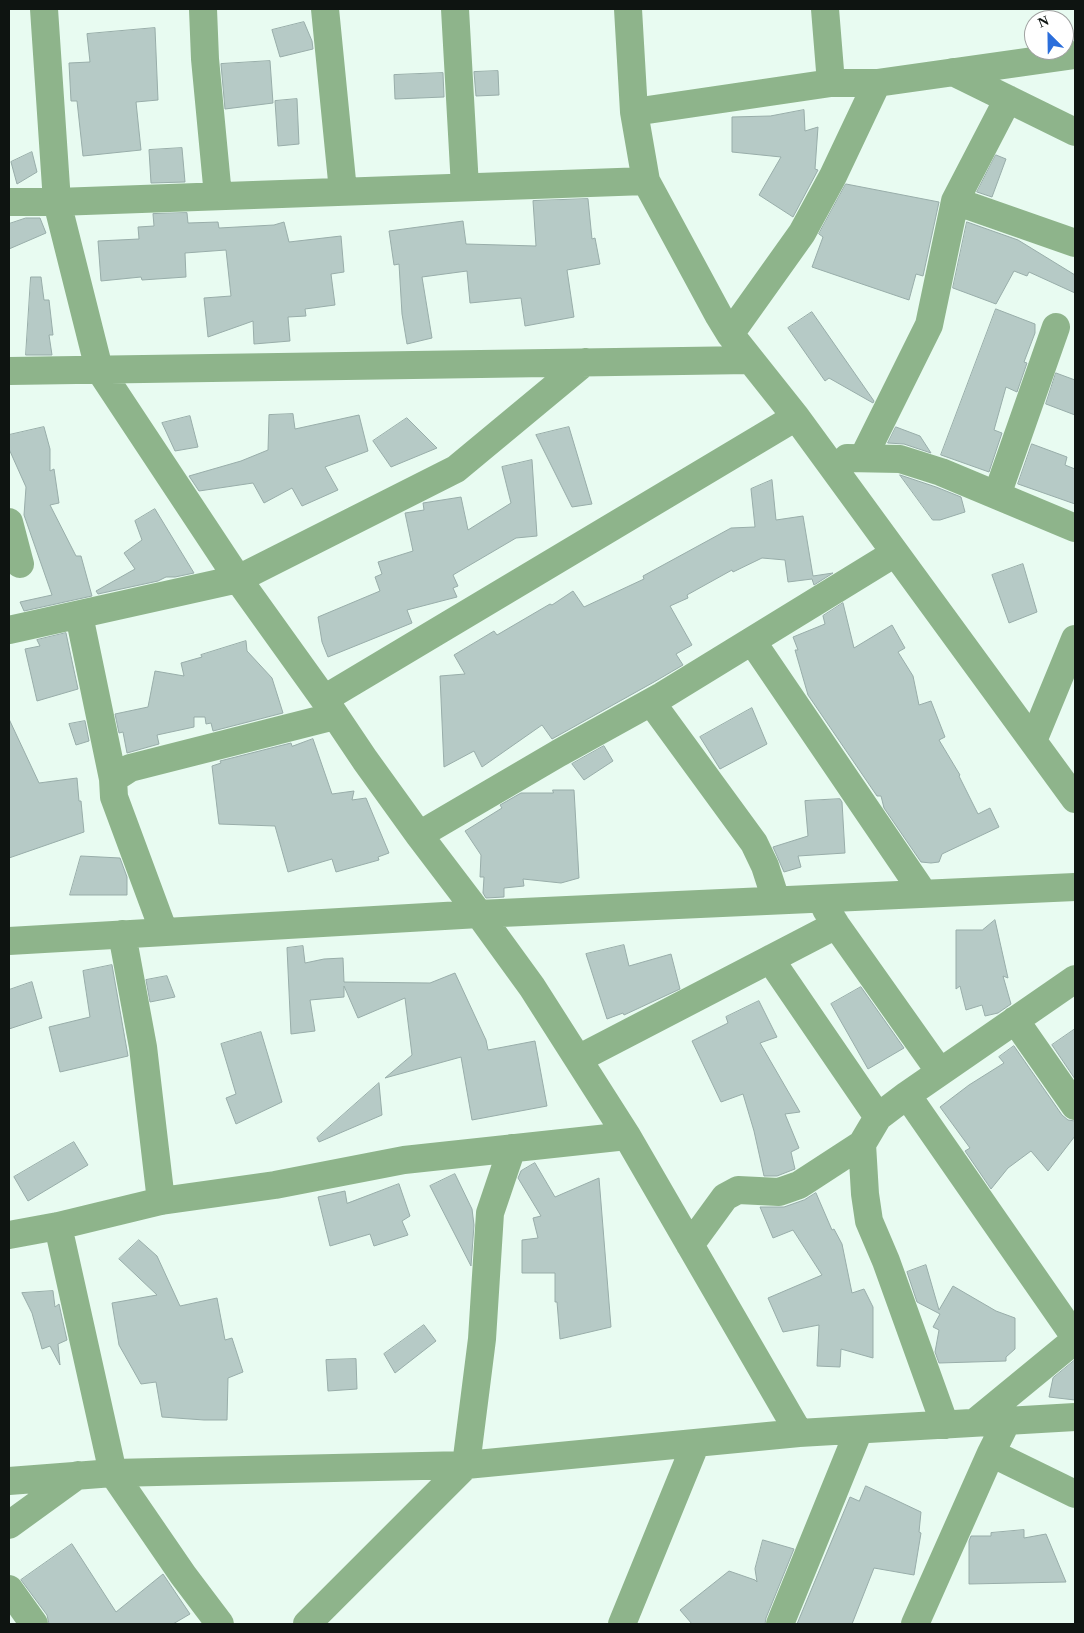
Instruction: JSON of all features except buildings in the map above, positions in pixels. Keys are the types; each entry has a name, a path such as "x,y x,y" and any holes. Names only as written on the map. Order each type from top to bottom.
{"street":[{"path":"44,9 57,202 99,368 238,579 419,835 532,987 627,1136 799,1433"},
{"path":"203,9 205,59 218,196"},
{"path":"326,9 343,192"},
{"path":"455,9 466,188"},
{"path":"628,9 634,112 646,182 730,334 796,417 1075,799"},
{"path":"825,9 831,83"},
{"path":"634,112 831,83 877,83 1075,55"},
{"path":"954,72 1075,132"},
{"path":"730,334 802,233 833,176 877,83"},
{"path":"863,458 928,325 955,201 1008,99"},
{"path":"9,202 57,202 646,182"},
{"path":"955,201 1075,243"},
{"path":"997,495 1056,327"},
{"path":"9,371 99,368 750,360"},
{"path":"9,630 238,579 456,469 586,362"},
{"path":"113,779 130,768 330,708 796,417"},
{"path":"825,457 900,459 941,472 1075,528"},
{"path":"9,522 20,564"},
{"path":"419,835 651,702 895,553"},
{"path":"80,615 113,779 114,798 164,932"},
{"path":"1032,741 1075,639"},
{"path":"752,641 924,894"},
{"path":"651,702 754,843 765,866 776,900"},
{"path":"9,940 479,914 1075,887"},
{"path":"820,898 836,925 940,1072"},
{"path":"578,1059 836,925"},
{"path":"122,934 143,1046 161,1201"},
{"path":"770,959 878,1117"},
{"path":"690,1245 725,1197 738,1190 779,1192 799,1185 862,1144 878,1117 907,1095 1075,979"},
{"path":"1015,1020 1075,1106"},
{"path":"907,1095 1075,1339 974,1423"},
{"path":"9,1235 58,1226 161,1201 275,1185 404,1160 627,1136"},
{"path":"862,1144 865,1194 869,1221 886,1260 945,1425"},
{"path":"307,1624 466,1465 482,1339 490,1213 512,1148"},
{"path":"58,1226 113,1473 183,1575 220,1624"},
{"path":"9,1480 113,1473 466,1465 799,1433 1075,1417"},
{"path":"916,1624 991,1452 1007,1421"},
{"path":"780,1624 859,1430"},
{"path":"622,1624 696,1443"},
{"path":"991,1452 1075,1494"},
{"path":"9,1525 78,1475"},
{"path":"9,1589 34,1624"}]}
